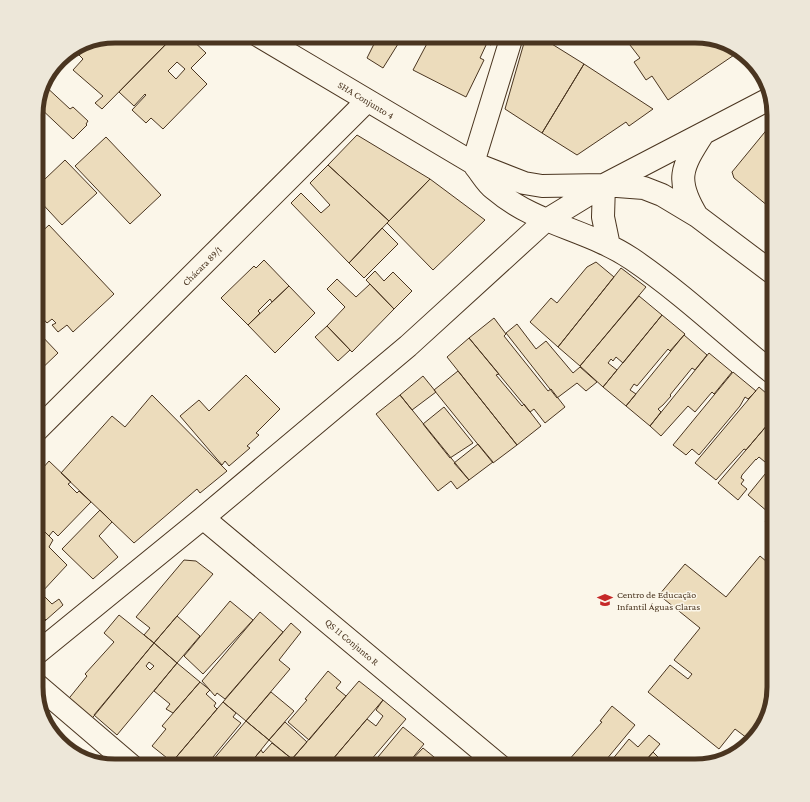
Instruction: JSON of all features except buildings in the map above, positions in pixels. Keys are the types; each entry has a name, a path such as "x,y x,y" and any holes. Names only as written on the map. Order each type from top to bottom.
{"street":[{"name":"SHA Conjunto 4","path":"271,43 473,163 524,183 554,187 604,185 644,188 662,195 697,216 767,269"},
{"path":"473,163 510,43"},
{"name":"Chácara 89/1","path":"43,424 367,100"},
{"path":"43,648 203,518 408,346 545,221 604,185 766,101"},
{"path":"697,216 684,191 684,173 689,156 702,134"},
{"name":"SHA Conjunto 4","path":"473,163 492,188 516,206 545,221 595,238 631,259 674,291 767,368"},
{"path":"604,185 603,217 609,246"},
{"name":"QS 11 Conjunto R","path":"203,518 492,759"},
{"path":"43,690 124,759"}],"place":[{"name":"Centro de Educação Infantil Águas Claras","path":"605,600"}]}
